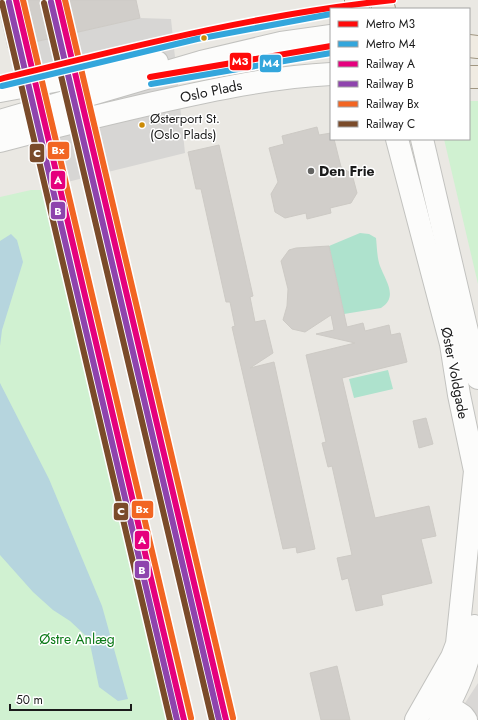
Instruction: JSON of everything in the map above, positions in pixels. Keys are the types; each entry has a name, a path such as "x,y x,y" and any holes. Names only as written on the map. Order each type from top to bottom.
{"street":[{"name":"Oslo Plads","path":"0,121 161,74 237,54 282,43 330,36"},
{"path":"0,91 146,65 200,53 237,54"},
{"name":"Oslo Plads","path":"0,141 124,110 235,85 266,80 330,74"},
{"name":"Øster Voldgade","path":"397,140 440,298 472,372"},
{"name":"Øster Voldgade","path":"416,720 452,657 457,644 476,471 472,372 422,140"},
{"path":"466,720 463,716 444,713 466,667 473,642 478,587"}],"shaded area":[{"path":"478,683 478,720 454,720"}],"green space":[{"path":"470,101 478,101 478,284 444,140 470,140"},
{"name":"Østre Anlæg","path":"31,190 55,190 177,720 0,720 0,197"},
{"path":"360,233 369,234 376,238 378,260 390,294 386,304 381,308 344,314 329,246"},
{"path":"388,370 393,389 354,398 349,379"}],"water":[{"path":"11,234 17,240 23,262 2,330 0,346 0,241"},
{"path":"0,383 49,479 102,606 128,699 118,701 99,687 90,644 85,635 70,621 53,610 33,592 0,555"}],"pier":[{"path":"140,18 171,19 185,153 47,187 8,48"}],"building":[{"path":"0,0 136,0 140,18 8,48 0,13"},
{"name":"Den Frie","path":"317,127 319,135 330,133 330,140 334,140 341,167 352,174 357,193 351,203 330,208 331,213 307,219 306,213 285,218 275,212 271,194 278,182 269,148 284,144 282,136"},
{"path":"219,145 253,296 250,297 255,322 265,320 273,353 250,368 274,362 315,549 297,553 296,547 283,549 232,327 235,326 230,302 226,302 201,189 196,189 188,152"},
{"path":"329,246 347,327 363,323 365,331 389,325 391,335 400,333 407,362 342,378 375,518 429,506 436,536 421,539 432,583 381,595 383,605 356,611 348,578 342,580 337,558 352,555 332,466 328,467 322,443 326,442 306,355 355,343 316,334 334,330 331,315 305,332 292,329 283,320 287,306 288,289 281,261 289,250 296,248"},
{"path":"426,418 433,444 419,448 413,421"},
{"path":"337,666 350,720 321,720 310,673"}],"metro line":[{"name":"M3","path":"330,8 393,0"},
{"name":"M3","path":"0,79 195,33 330,8"},
{"name":"M4","path":"2,86 197,39 330,14"},
{"name":"M3","path":"150,77 330,46"},
{"name":"M4","path":"151,84 330,53"}],"rail line":[{"name":"A","path":"16,0 184,720"},
{"name":"Bx","path":"23,0 191,718"},
{"name":"A","path":"58,0 226,720"},
{"name":"Bx","path":"65,0 233,718"},
{"name":"B","path":"9,2 177,720"},
{"name":"B","path":"51,2 219,720"},
{"name":"C","path":"2,3 170,720"},
{"name":"C","path":"44,3 212,720"}],"place":[{"name":"Østerport St. (Oslo Plads)","path":"142,125"},
{"name":"Den Frie","path":"311,171"}]}
